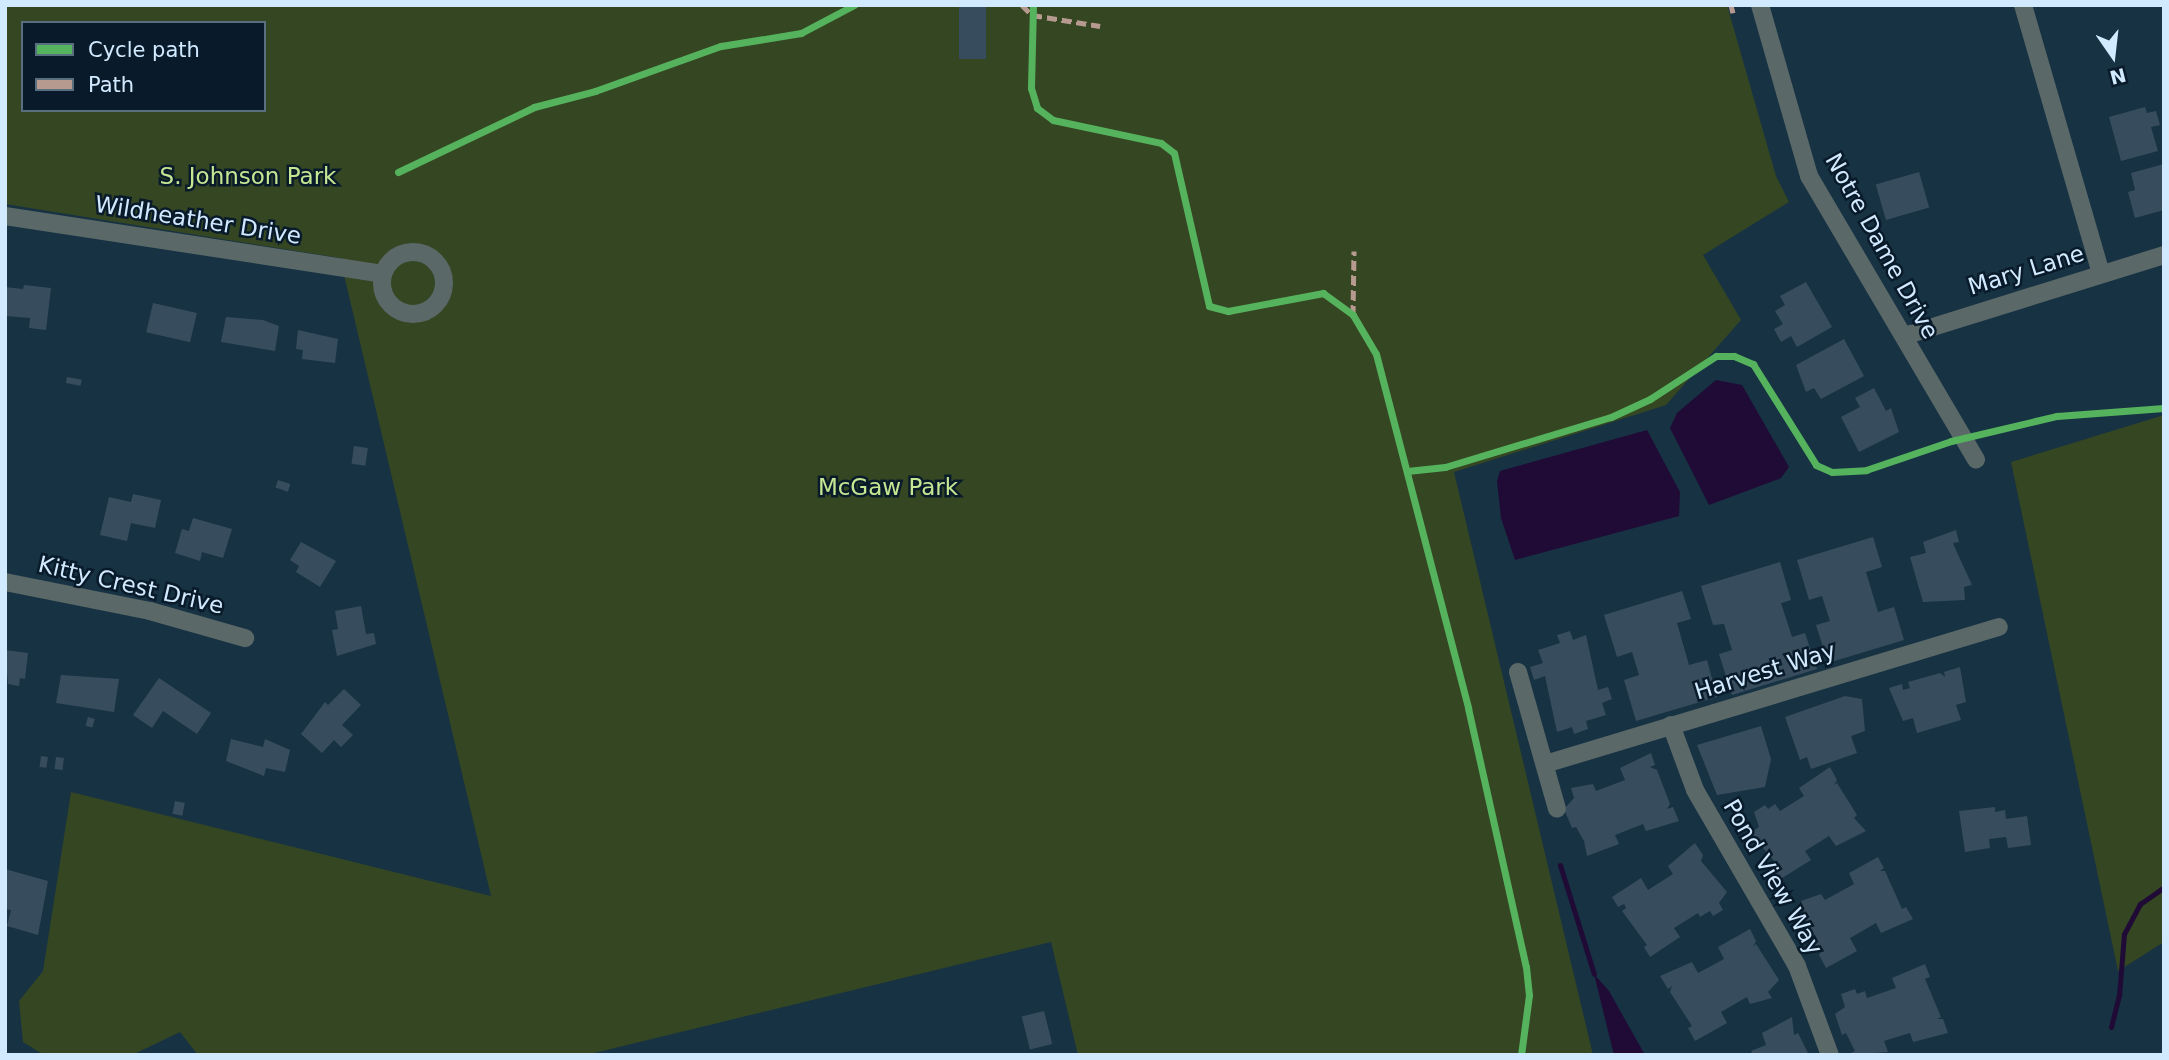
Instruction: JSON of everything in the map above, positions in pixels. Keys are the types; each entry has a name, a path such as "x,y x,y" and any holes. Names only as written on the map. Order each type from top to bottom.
{"street":[{"name":"Notre Dame Drive","path":"1760,5 1809,176 1976,459"},
{"path":"2023,5 2101,273"},
{"name":"Wildheather Drive","path":"5,216 383,274"},
{"name":"Mary Lane","path":"1904,336 2164,255"},
{"name":"Kitty Crest Drive","path":"5,582 150,611 245,638"},
{"name":"Harvest Way","path":"1545,764 1999,627"},
{"path":"1518,671 1557,809"},
{"name":"Pond View Way","path":"1671,725 1695,789 1797,966 1830,1055"}],"green space":[{"name":"McGaw Park","path":"5,5 1727,5 1776,176 1789,202 1703,255 1741,320 1666,405 1454,472 1593,1055 1078,1055 1051,942 586,1055 198,1055 180,1032 132,1055 44,1055 23,1042 19,1001 43,971 71,792 491,896 340,258 5,204"},
{"path":"2164,415 2164,942 2118,971 2011,462"}],"shaded area":[{"path":"1716,380 1742,385 1789,467 1781,478 1709,505 1670,428 1677,413"},
{"path":"1647,430 1680,492 1679,516 1515,560 1501,518 1497,481 1500,471"},
{"path":"1594,974 1609,991 1645,1055 1614,1055"}],"building":[{"path":"959,5 986,5 986,59 959,59"},
{"path":"2145,107 2147,113 2156,111 2160,125 2151,127 2158,151 2121,161 2109,117"},
{"path":"2164,164 2164,210 2135,218 2128,192 2135,190 2131,173"},
{"path":"1919,172 1929,208 1886,220 1876,184"},
{"path":"1806,282 1832,327 1797,347 1791,336 1781,342 1774,329 1783,324 1775,311 1785,305 1780,296"},
{"path":"24,285 51,288 46,330 29,328 30,318 5,316 5,287 23,289"},
{"path":"153,303 197,313 190,342 146,332"},
{"path":"226,317 263,320 279,326 275,351 221,342"},
{"path":"298,330 338,339 335,363 302,359 303,350 296,349"},
{"path":"1844,339 1864,376 1821,399 1814,388 1806,392 1796,365"},
{"path":"67,377 82,380 81,386 66,383"},
{"path":"1874,388 1886,411 1891,408 1899,432 1859,452 1841,417 1860,407 1855,398"},
{"path":"354,446 368,448 365,466 351,464"},
{"path":"278,480 290,484 288,492 276,488"},
{"path":"133,494 161,500 155,528 131,523 127,541 100,535 109,497 131,502"},
{"path":"193,518 232,529 223,558 202,552 200,561 175,553 182,529 189,531"},
{"path":"1956,530 1959,542 1953,543 1972,585 1964,587 1965,600 1923,602 1910,557 1926,553 1923,542"},
{"path":"1873,537 1882,567 1866,572 1878,612 1894,607 1904,640 1828,663 1816,625 1830,621 1822,596 1809,600 1797,560"},
{"path":"301,542 336,561 320,587 296,572 299,566 290,560"},
{"path":"1780,562 1791,600 1781,603 1792,637 1805,633 1817,669 1732,695 1719,654 1732,650 1724,624 1713,625 1701,586"},
{"path":"1682,591 1691,619 1677,623 1689,665 1707,660 1717,697 1636,721 1624,680 1639,675 1632,652 1617,657 1604,615"},
{"path":"361,606 366,634 374,633 376,644 337,656 332,630 338,629 335,611"},
{"path":"1570,631 1573,640 1586,635 1598,690 1608,687 1612,699 1602,703 1606,715 1586,721 1588,729 1574,734 1572,727 1557,732 1545,676 1534,680 1530,667 1543,663 1538,650 1560,643 1557,635"},
{"path":"5,650 28,653 25,679 20,678 19,686 8,684"},
{"path":"1960,667 1966,702 1956,705 1961,720 1917,733 1913,718 1903,721 1889,688 1902,684 1903,690 1910,688 1908,682 1940,673 1945,677 1944,672"},
{"path":"61,675 119,679 114,712 56,703"},
{"path":"159,678 211,713 197,734 163,711 152,728 133,715"},
{"path":"344,689 361,705 342,725 353,735 341,747 334,740 322,753 301,734 325,702 328,705"},
{"path":"1845,696 1862,699 1865,731 1851,736 1857,753 1811,769 1807,757 1800,760 1785,717"},
{"path":"88,717 95,719 92,728 86,726"},
{"path":"1761,726 1771,759 1765,787 1717,795 1697,745"},
{"path":"231,739 263,747 265,739 290,750 285,772 266,768 264,776 226,761"},
{"path":"1651,753 1655,765 1650,767 1657,770 1670,804 1667,809 1673,807 1679,821 1646,831 1643,824 1615,835 1619,844 1587,856 1584,841 1576,827 1572,828 1564,809 1574,798 1571,788 1593,784 1596,791 1625,780 1620,768"},
{"path":"41,756 48,757 46,768 39,767"},
{"path":"56,757 64,758 62,770 55,769"},
{"path":"1830,767 1837,780 1834,785 1837,783 1857,815 1854,818 1866,831 1836,846 1829,836 1805,851 1811,860 1779,880 1772,868 1776,863 1750,833 1759,827 1754,812 1765,805 1768,809 1775,804 1780,811 1804,796 1799,788"},
{"path":"175,801 185,803 182,816 173,814"},
{"path":"1995,807 1995,812 2005,810 2006,819 2027,816 2031,845 2008,848 2006,837 1989,839 1990,848 1965,852 1959,811"},
{"path":"1695,843 1703,855 1701,861 1727,892 1719,903 1723,910 1713,916 1710,911 1700,917 1698,913 1674,928 1680,937 1650,957 1644,947 1647,945 1622,911 1626,908 1624,904 1618,907 1612,897 1641,878 1648,890 1673,874 1668,866"},
{"path":"1878,857 1884,868 1880,871 1885,871 1902,909 1906,907 1913,919 1881,933 1876,923 1850,938 1857,951 1826,968 1819,955 1823,949 1819,952 1797,921 1806,916 1801,901 1821,894 1825,900 1854,884 1849,873"},
{"path":"5,869 48,881 38,935 7,926 11,910 5,909"},
{"path":"1750,929 1756,941 1753,947 1756,944 1779,980 1768,992 1772,998 1750,1004 1747,997 1721,1012 1727,1023 1695,1041 1688,1028 1692,1026 1670,992 1672,986 1668,989 1660,976 1692,962 1698,973 1724,959 1718,947"},
{"path":"1925,964 1930,977 1925,979 1941,1017 1937,1019 1943,1019 1948,1033 1913,1042 1910,1033 1884,1041 1888,1052 1846,1055 1855,1051 1846,1033 1842,1035 1835,1014 1845,1007 1841,994 1855,989 1857,994 1865,991 1867,998 1896,988 1892,978"},
{"path":"1044,1011 1052,1044 1030,1050 1022,1017"},
{"path":"1792,1017 1794,1035 1798,1033 1809,1055 1753,1055 1751,1051 1766,1045 1762,1033"}],"waterway":[{"path":"1560,865 1594,974"},
{"path":"2111,1027 2119,996 2124,934 2140,904 2164,887"}],"marked path":[{"path":"1022,5 1032,15 1100,26"},
{"path":"1731,5 1733,13"},
{"path":"1353,315 1354,251"}],"cycle path":[{"path":"398,172 534,107 595,91 721,46 801,33 854,5"},
{"path":"1033,5 1031,88 1037,108 1053,120 1161,143 1174,153 1209,306 1228,311 1323,293 1353,315 1376,354 1468,708 1526,967 1529,995 1521,1055"},
{"path":"1407,471 1445,467 1611,417 1650,399 1716,356 1734,356 1753,364 1816,465 1832,472 1866,470 1951,441 2057,416 2164,408"}],"park label":[{"name":"S. Johnson Park","path":"248,176"}]}
